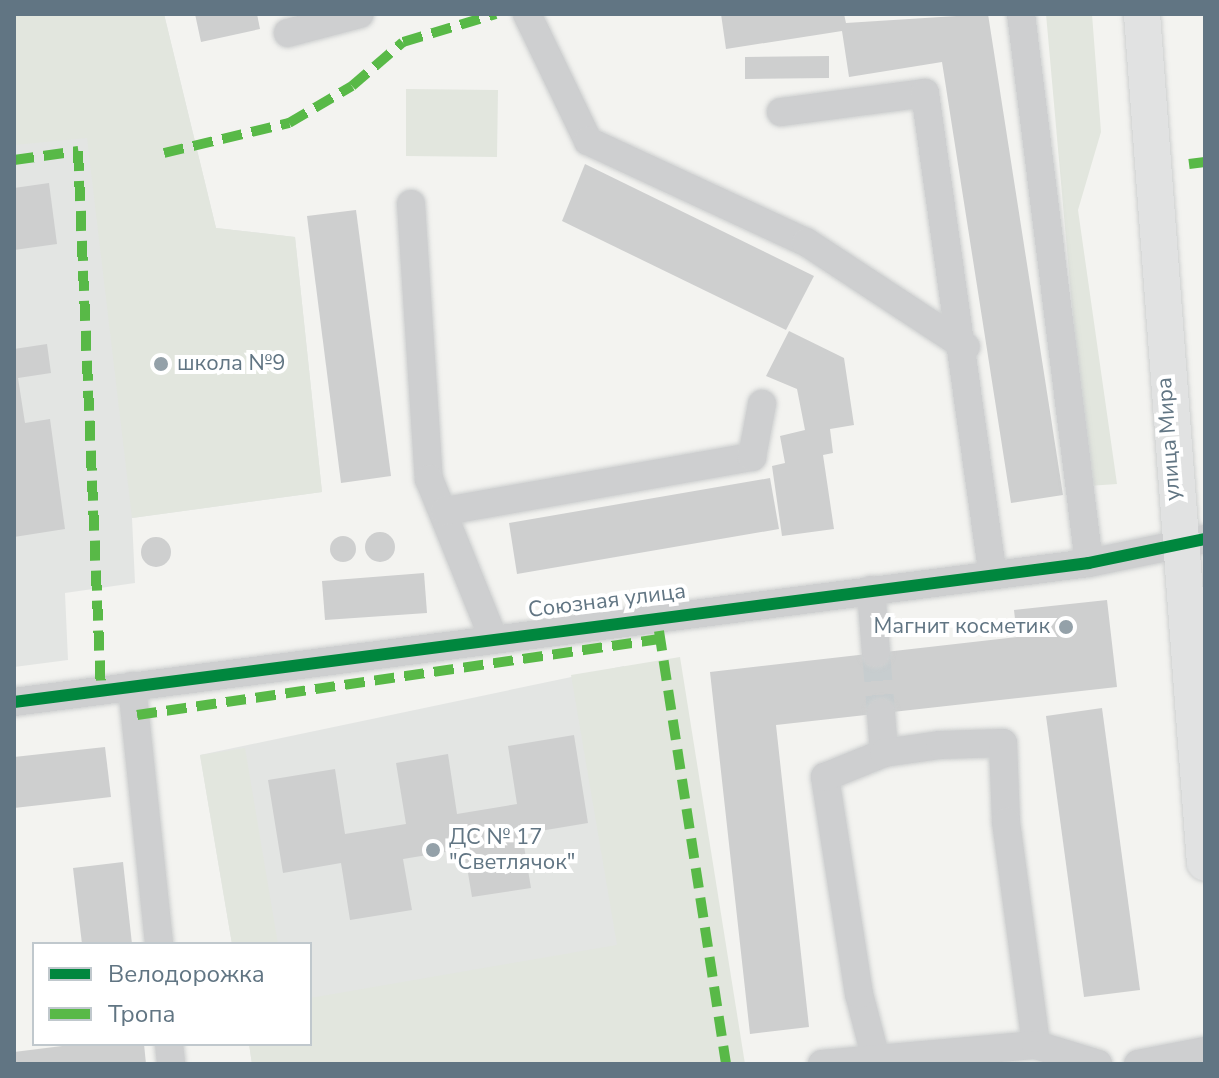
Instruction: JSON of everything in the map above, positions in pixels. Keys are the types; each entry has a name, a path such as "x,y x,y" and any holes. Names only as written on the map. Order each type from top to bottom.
{"main road":[{"name":"улица Мира","path":"1142,14 1190,541 1205,863"}],"street":[{"path":"288,33 360,14"},
{"path":"527,14 588,141 806,242 966,347"},
{"path":"1021,14 1089,563"},
{"path":"781,112 925,93 966,347 993,575"},
{"path":"411,204 429,479 445,511 492,635"},
{"path":"445,511 752,457 762,404"},
{"name":"Союзная улица","path":"14,702 492,635 1089,563 1190,541"},
{"path":"871,590 876,653"},
{"path":"132,686 159,942"},
{"path":"881,713 884,753"},
{"path":"875,1055 859,994 825,777 884,753 1003,743 1006,822 1036,1045"},
{"path":"822,1064 875,1055 1036,1045 1098,1064"},
{"path":"1138,1064 1205,1051"}],"shaded area":[{"name":"школа №9","path":"14,14 164,14 216,228 295,237 322,492 132,518 135,583 65,593 68,660 14,667"},
{"name":"школа №9","path":"14,14 164,14 216,228 295,237 322,492 132,518 87,138 14,145"},
{"path":"1046,14 1092,14 1101,132 1078,210 1117,484 1088,486"},
{"path":"406,89 498,90 497,157 406,156"},
{"path":"680,657 745,1064 252,1064 249,1046 312,1046 312,998 617,945 571,675"},
{"name":"ДС № 17 \"Светлячок\"","path":"624,666 677,1023 252,1064 249,1046 312,1046 312,942 232,942 200,755"},
{"path":"245,748 278,942 232,942 200,755"}],"building":[{"path":"195,14 257,14 260,29 201,42"},
{"path":"721,14 844,14 846,23 988,14 1063,495 1011,503 942,62 849,77 842,31 726,49"},
{"path":"829,56 829,78 745,79 745,57"},
{"path":"585,164 814,276 786,330 562,221"},
{"path":"49,183 57,244 14,250 14,188"},
{"path":"356,210 391,476 341,483 307,216"},
{"path":"789,331 844,358 854,425 830,429 833,453 823,455 834,529 782,536 772,466 785,463 780,436 805,430 797,389 766,376"},
{"path":"47,344 51,373 18,378 25,423 50,419 65,529 14,537 14,349"},
{"path":"770,478 779,529 517,574 509,523"},
{"path":"380,532 391,536 395,547 391,558 380,562 369,558 365,547 369,536"},
{"path":"343,536 352,540 356,549 352,558 343,562 334,558 330,549 334,540"},
{"path":"156,537 167,541 171,552 167,563 156,567 145,563 141,552 145,541"},
{"path":"424,573 427,613 325,620 322,581"},
{"path":"1107,600 1117,687 776,725 809,1027 750,1034 710,672 1017,637 1014,610"},
{"path":"1102,708 1140,990 1084,997 1046,716"},
{"path":"574,735 588,823 522,834 531,888 472,897 464,849 403,859 412,910 350,920 341,863 283,873 268,780 335,769 345,834 406,824 396,763 448,754 457,814 517,804 508,746"},
{"path":"105,747 111,797 14,808 14,757"},
{"path":"123,862 132,942 82,942 73,868"},
{"path":"62,1046 144,1046 146,1064 14,1064 14,1052"}],"tunnel":[{"path":"876,653 881,713"}],"marked path":[{"path":"164,153 289,123 352,86 403,42 496,14"},
{"path":"14,160 78,151 101,690"},
{"path":"1189,164 1205,162"},
{"path":"659,631 726,1064"},
{"path":"137,715 660,639"}],"cycle path":[{"path":"14,702 1089,563 1205,539"}],"place":[{"name":"школа №9","path":"161,364"},
{"name":"Магнит косметик","path":"1066,627"},
{"name":"ДС № 17 \"Светлячок\"","path":"433,850"}]}
